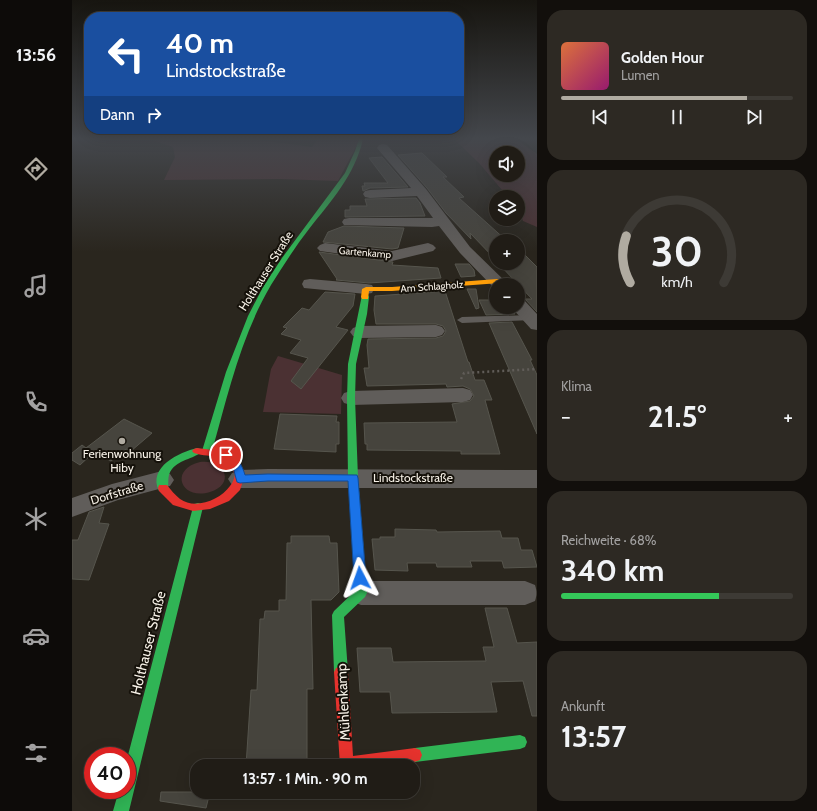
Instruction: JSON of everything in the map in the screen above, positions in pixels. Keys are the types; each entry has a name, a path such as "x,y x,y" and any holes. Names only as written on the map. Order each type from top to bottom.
{"street":[{"name":"Holthauser Straße","path":"207,451 238,347 254,311 293,247 345,177"},
{"path":"408,177 465,250 494,278"},
{"path":"370,194 421,192"},
{"path":"349,222 432,223 446,226"},
{"path":"438,249 424,243 428,236 446,226"},
{"name":"Gartenkamp","path":"325,248 392,256 438,249 465,250"},
{"name":"Am Schlagholz","path":"310,284 366,289 392,289 489,284"},
{"path":"366,289 352,364 351,398 353,478 361,593 525,593"},
{"path":"525,312 534,322"},
{"path":"359,332 436,332"},
{"path":"351,398 463,395"},
{"path":"207,451 226,455 232,459 237,465 240,479 237,488 222,502 210,506 198,507 188,506 171,500 163,488 162,480 164,472 177,459 186,454 207,451"},
{"name":"Lindstockstraße","path":"240,479 537,479"},
{"name":"Dorfstraße","path":"72,508 112,493 162,480"},
{"name":"Holthauser Straße","path":"136,751 198,507"},
{"name":"Mühlenkamp","path":"361,593 338,615 346,764 520,742"},
{"path":"121,811 124,799"}],"lane":[{"path":"462,320 534,322"}],"path":[{"path":"463,395 460,380 464,373 537,369"}],"shaded area":[{"path":"166,177 340,177 338,181 280,179 164,180"},
{"path":"525,177 537,177 537,227 525,222 525,190 502,190 495,182 525,182"},
{"path":"278,356 342,375 341,414 263,412 271,369"},
{"path":"200,462 216,464 221,468 225,478 223,484 218,488 210,492 200,494 186,489 182,483 182,477 184,471 190,466"}],"building":[{"path":"383,177 399,177 408,187 370,188 363,191 362,186 365,186 364,183 388,183"},
{"path":"417,177 447,177 443,177 464,197 459,198 499,234 489,234 489,253 470,233 471,239 446,213"},
{"path":"416,198 420,203 425,216 345,217 345,210 350,210 350,206 367,206 365,199"},
{"path":"344,226 404,228 398,248 392,249 323,242 328,232"},
{"path":"319,252 393,262 392,265 438,268 441,278 369,283 336,280 337,279"},
{"path":"525,255 537,267 537,312 525,299 532,299 525,292 525,278 512,278 505,270 525,270"},
{"path":"455,264 469,264 474,270 475,276 461,277"},
{"path":"467,289 476,289 479,308 476,309"},
{"path":"445,291 475,380 484,380 492,400 485,400 500,454 461,454 461,451 367,450 367,444 365,444 364,423 457,422 452,404 470,401 474,396 470,389 463,386 447,387 446,384 367,386 364,368 369,368 367,345 368,339 436,338 443,336 446,331 443,326 436,324 376,324 374,310 375,296"},
{"path":"325,292 355,294 353,306 336,327 348,330 301,389 291,381 308,358 290,353 301,340 281,334 287,328 283,327 302,308 309,310"},
{"path":"479,300 489,300 489,314 515,314 486,315"},
{"path":"512,322 532,360 530,360 537,375 537,434 489,323"},
{"path":"280,414 337,416 336,422 339,422 339,444 336,444 336,452 274,449"},
{"name":"Ferienwohnung Hiby","path":"124,419 152,433 131,451 126,449 111,461 94,452 80,465 72,460 72,453 82,445 86,448"},
{"path":"104,507 99,523 109,524 89,580 72,579 72,540 78,540 89,512"},
{"path":"395,529 436,530 437,532 500,531 502,538 518,538 521,550 532,550 537,567 504,568 502,561 470,561 472,567 437,567 436,563 407,563 408,571 375,570 372,539 380,539 380,537 395,537"},
{"path":"291,536 329,536 330,543 337,543 339,592 331,600 311,600 313,689 307,689 307,759 246,759 251,690 257,690 260,619 264,619 265,611 279,611 279,600 286,600 287,543 291,543"},
{"path":"485,608 507,608 517,643 537,642 537,716 532,716 523,681 491,682 497,712 392,713 390,692 360,692 357,648 391,648 393,662 486,661 483,647 494,647"},
{"path":"161,792 190,792 190,799 208,799 206,808 160,801"}],"traffic: fast":[{"path":"207,451 236,353 243,334 261,297 285,258 346,177"},
{"path":"341,672 338,615 361,593 353,478 351,398 352,364 363,314 365,297"},
{"path":"163,488 164,474 167,468 177,459 197,451"},
{"path":"136,752 198,507"},
{"path":"415,755 520,742"},
{"path":"121,811 124,799"}],"traffic: slow":[{"path":"365,297 366,289 392,289 489,282"}],"traffic: jam":[{"path":"163,488 177,502 193,507 210,505 225,498 236,487 240,475 235,463 218,453 197,451"},
{"path":"341,672 346,764 415,755"}],"place":[{"name":"Ferienwohnung Hiby","path":"122,441"}],"route":[{"path":"226,455 237,465 240,472 240,479 353,478 360,578"}]}
